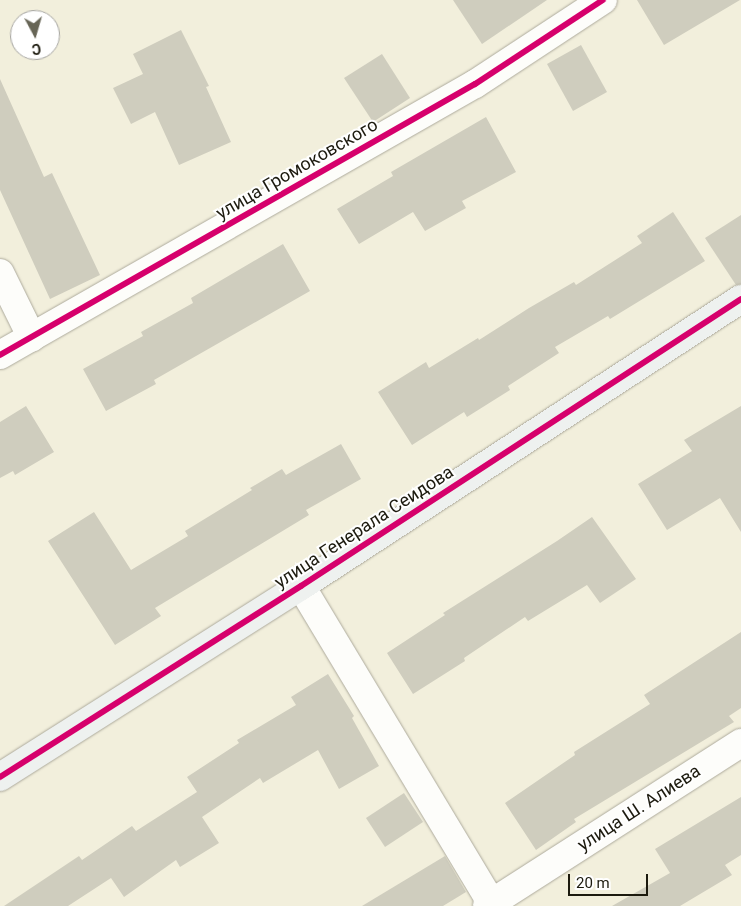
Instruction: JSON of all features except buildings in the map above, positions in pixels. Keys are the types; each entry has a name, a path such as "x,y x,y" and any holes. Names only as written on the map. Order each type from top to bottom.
{"street":[{"name":"улица Громоковского","path":"0,355 475,84 603,0"},
{"path":"0,273 32,338"},
{"name":"улица Генерала Сеидова","path":"0,777 302,586 741,299"},
{"path":"302,586 491,905"},
{"name":"улица Ш. Алиева","path":"491,905 741,742"}],"cycle path":[{"path":"0,355 475,84 603,0"},
{"path":"0,777 301,586 741,299"}]}
